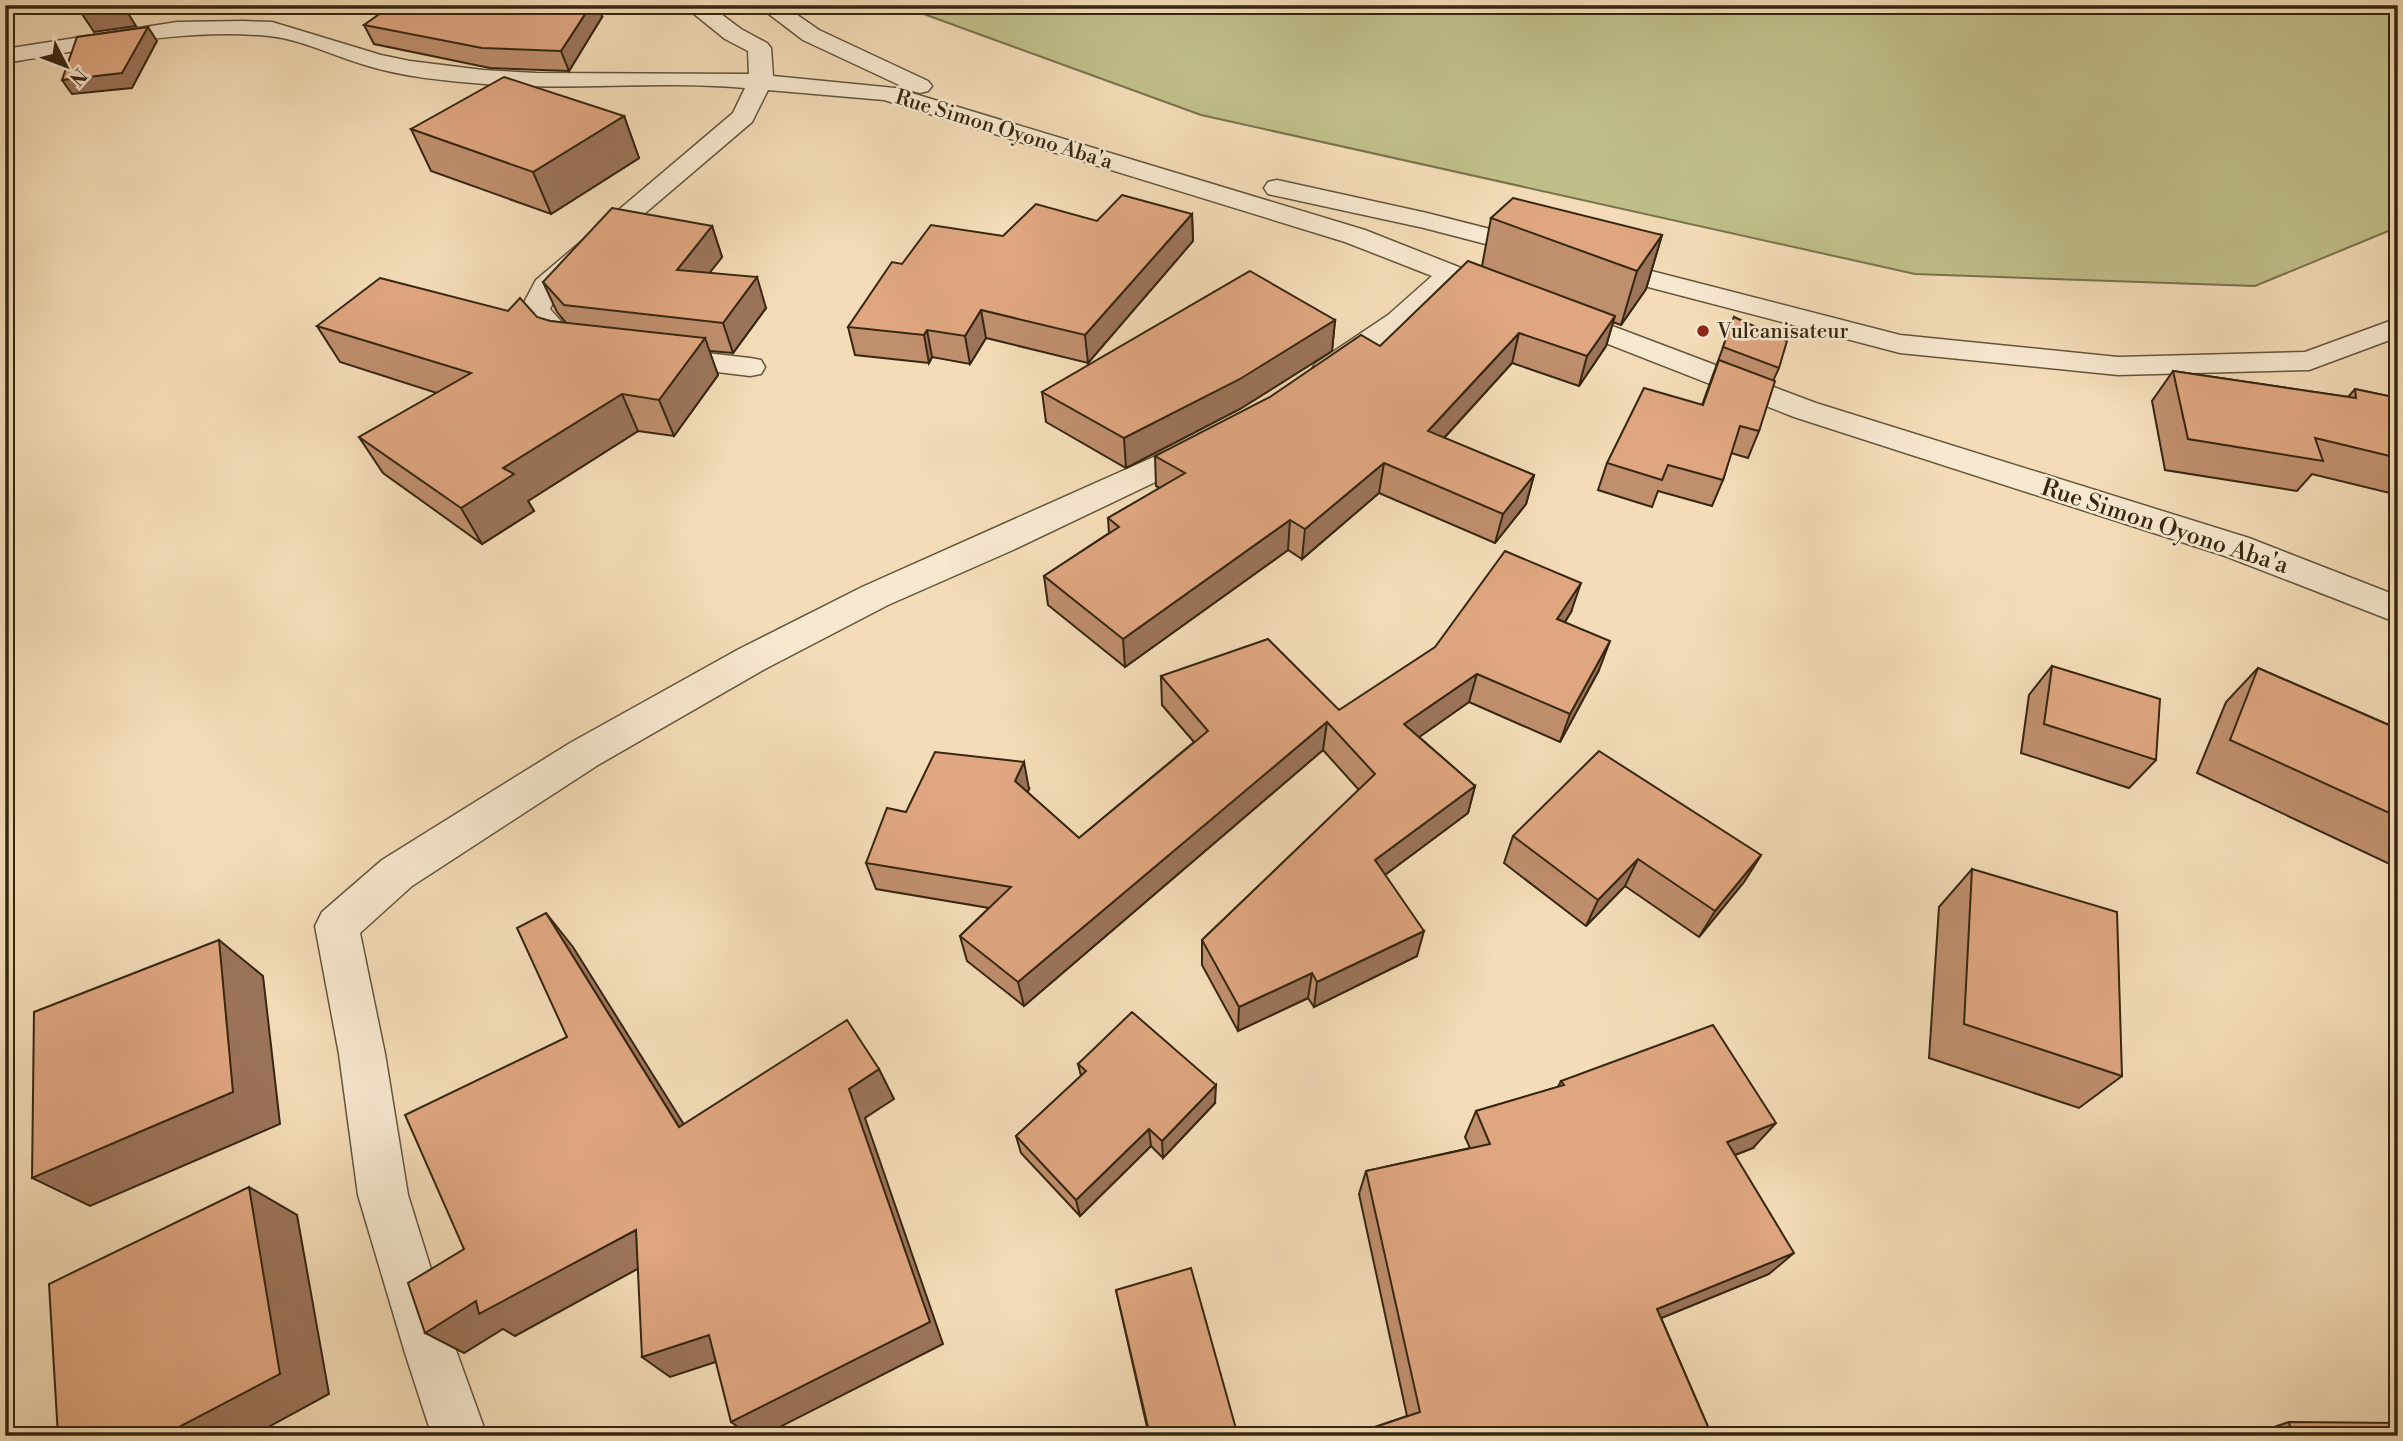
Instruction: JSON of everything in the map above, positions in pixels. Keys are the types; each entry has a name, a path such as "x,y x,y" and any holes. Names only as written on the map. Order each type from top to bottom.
{"street":[{"path":"694,5 733,34 759,48 761,80 743,117 550,279 535,310 567,346 750,367"},
{"path":"768,5 811,35 945,98 1194,169 1427,221 1900,344 2118,366 2309,361 2398,327"},
{"name":"Rue Simon Oyono Aba'a","path":"5,57 177,29 272,29 376,61 484,77 537,80 761,80 859,89 922,102 1355,236 1840,422 2237,547 2398,610"},
{"path":"1299,389 1398,321 1452,274"},
{"path":"460,1436 431,1353 383,1195 362,1054 337,926 397,873 584,754 752,659 875,596 1181,458 1234,430"}],"shaded area":[{"path":"899,5 2398,5 2398,227 2255,286 1915,274 1201,115"}],"building":[{"path":"392,5 591,5 561,51 482,48 364,25"},
{"path":"148,27 122,73 62,80 77,37"},
{"path":"504,77 624,116 533,172 411,129"},
{"path":"1122,195 1192,214 1085,335 981,310 965,336 927,330 924,335 848,327 892,262 902,264 931,225 1003,236 1036,204 1097,221"},
{"path":"1513,198 1662,235 1637,271 1491,218"},
{"path":"612,208 712,226 677,270 757,277 723,323 564,305 543,282"},
{"path":"1468,261 1615,316 1587,356 1519,333 1428,431 1534,475 1503,514 1384,463 1305,529 1290,520 1123,639 1044,576 1119,527 1108,518 1185,473 1155,456 1270,397 1361,335 1380,346"},
{"path":"1250,271 1335,320 1240,379 1124,438 1042,392"},
{"path":"380,278 508,311 520,298 537,317 550,321 705,338 659,400 622,394 503,468 514,474 461,508 359,437 471,373 317,326"},
{"path":"1734,317 1787,341 1779,368 1723,347"},
{"path":"1719,360 1775,381 1759,431 1740,426 1723,480 1668,465 1662,480 1607,463 1644,388 1703,405"},
{"path":"2173,371 2356,398 2355,389 2398,398 2398,458 2315,438 2323,461 2188,439"},
{"path":"1505,551 1581,583 1557,619 1610,641 1570,714 1477,674 1404,724 1475,786 1375,860 1424,931 1317,982 1312,973 1239,1007 1202,940 1375,774 1327,722 1018,982 960,936 1011,887 866,863 887,808 906,812 935,752 1024,762 1015,781 1079,838 1208,731 1161,676 1268,639 1339,710 1435,647"},
{"path":"2052,666 2160,699 2156,760 2044,724"},
{"path":"2258,668 2398,729 2398,817 2230,740"},
{"path":"1599,751 1761,855 1715,911 1638,859 1598,900 1513,836"},
{"path":"1972,869 2117,912 2122,1076 1964,1024"},
{"path":"546,913 679,1127 847,1020 879,1069 849,1089 930,1322 731,1422 709,1335 642,1357 636,1230 479,1314 476,1301 425,1333 408,1283 464,1249 405,1115 567,1037 517,928"},
{"path":"219,940 233,1092 32,1178 34,1012"},
{"path":"1132,1012 1216,1085 1162,1141 1149,1129 1076,1200 1016,1136 1086,1071 1078,1064"},
{"path":"1713,1025 1776,1123 1727,1142 1794,1253 1657,1309 1712,1436 1377,1436 1375,1427 1420,1412 1366,1171 1490,1144 1476,1111 1564,1085 1561,1081"},
{"path":"249,1187 280,1374 162,1436 58,1436 49,1284"},
{"path":"1191,1268 1238,1436 1150,1436 1116,1290"},
{"path":"2289,1422 2398,1423 2398,1436 2292,1436"}],"place":[{"name":"Vulcanisateur","path":"1703,331"}]}
